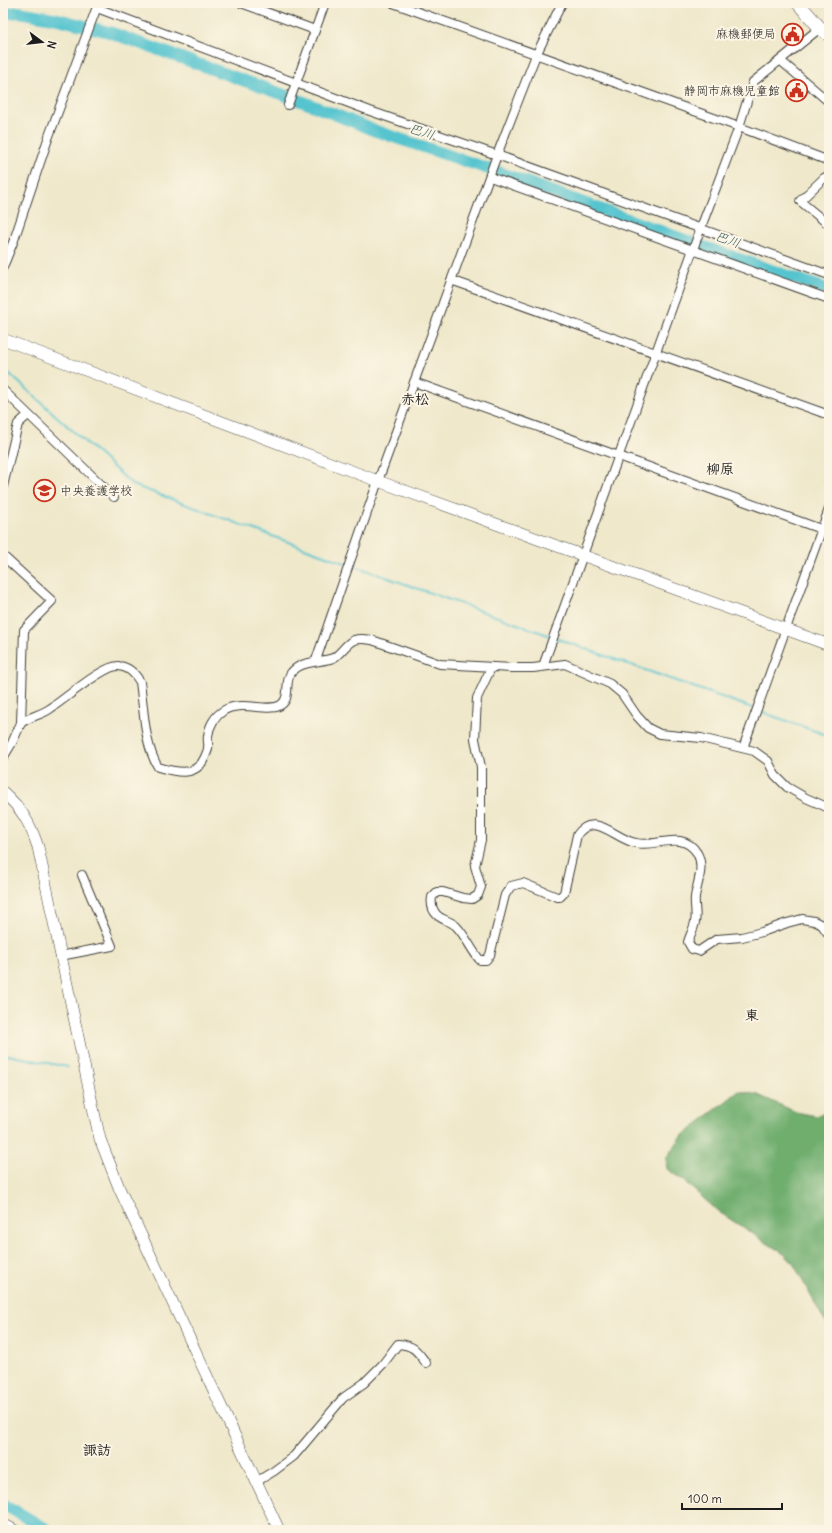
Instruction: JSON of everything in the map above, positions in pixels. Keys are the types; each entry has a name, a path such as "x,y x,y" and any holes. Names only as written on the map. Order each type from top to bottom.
{"main road":[{"path":"798,3 824,32"}],"street":[{"path":"241,3 315,30"},
{"path":"288,106 325,3"},
{"path":"392,3 739,127 829,161"},
{"path":"316,660 378,481 451,280 536,55 562,3"},
{"path":"3,267 14,240 49,136 98,6 370,111 498,155 700,230 829,275"},
{"path":"543,666 692,250 739,127 753,82 780,61 824,32"},
{"path":"780,61 829,102"},
{"path":"829,176 824,178 800,201 829,225"},
{"path":"490,177 829,299"},
{"path":"451,280 829,415"},
{"path":"3,339 378,481 829,645"},
{"path":"414,382 825,530"},
{"path":"3,390 114,497"},
{"path":"3,486 18,424 28,415"},
{"path":"743,748 786,629 825,530 829,509"},
{"path":"3,556 52,601 24,630 21,723 3,758"},
{"path":"21,723 50,710 101,672 112,666 127,668 140,682 152,758 158,767 176,772 188,771 196,769 203,762 208,749 208,736 213,721 223,711 234,706 261,706 275,708 282,704 286,699 288,679 291,672 298,666 316,660 334,658 351,641 361,638 372,640 440,664 491,668 533,668 565,664 605,682 622,694 637,716 648,728 660,734 701,738 754,752 768,761 775,775 787,787 806,798 827,805"},
{"path":"491,668 477,698 475,739 481,767 481,840 475,866 481,887 476,897 463,898 443,892 437,892 432,897 431,902 437,915 456,926 466,938 480,960 486,960 490,955 505,895 511,886 523,883 557,897 560,897 564,893 577,835 586,826 596,826 610,830 634,843 645,845 676,839 688,843 698,854 701,867 695,898 695,922 688,942 692,949 699,951 717,939 742,937 802,919 814,921 822,925 829,935"},
{"path":"3,792 16,804 28,821 38,847 95,1117 106,1154 120,1190 279,1530"},
{"path":"60,956 112,946 82,875"},
{"path":"256,1482 274,1472 294,1456 343,1398 364,1383 383,1364 398,1344 409,1345 426,1363"},
{"path":"3,1524 14,1530"}],"green space":[{"path":"739,1091 758,1095 796,1112 816,1116 829,1112 829,1329 793,1263 784,1254 719,1212 685,1182 667,1169 666,1158 682,1136"}],"waterway":[{"name":"巴川","path":"3,14 19,12 58,19 109,32 309,104 376,131 501,173 701,246 829,290"},
{"path":"3,368 133,485 348,564"},
{"path":"352,565 551,636"},
{"path":"555,638 755,709"},
{"path":"759,711 829,736"},
{"path":"3,1054 68,1067"},
{"path":"3,1504 48,1530"}],"place":[{"name":"麻機郵便局","path":"792,34"},
{"name":"静岡市麻機児童館","path":"796,91"},
{"name":"中央養護学校","path":"45,491"}],"district":[{"name":"赤松","path":"415,399"},
{"name":"柳原","path":"720,469"},
{"name":"東","path":"752,1015"},
{"name":"諏訪","path":"97,1450"}]}
